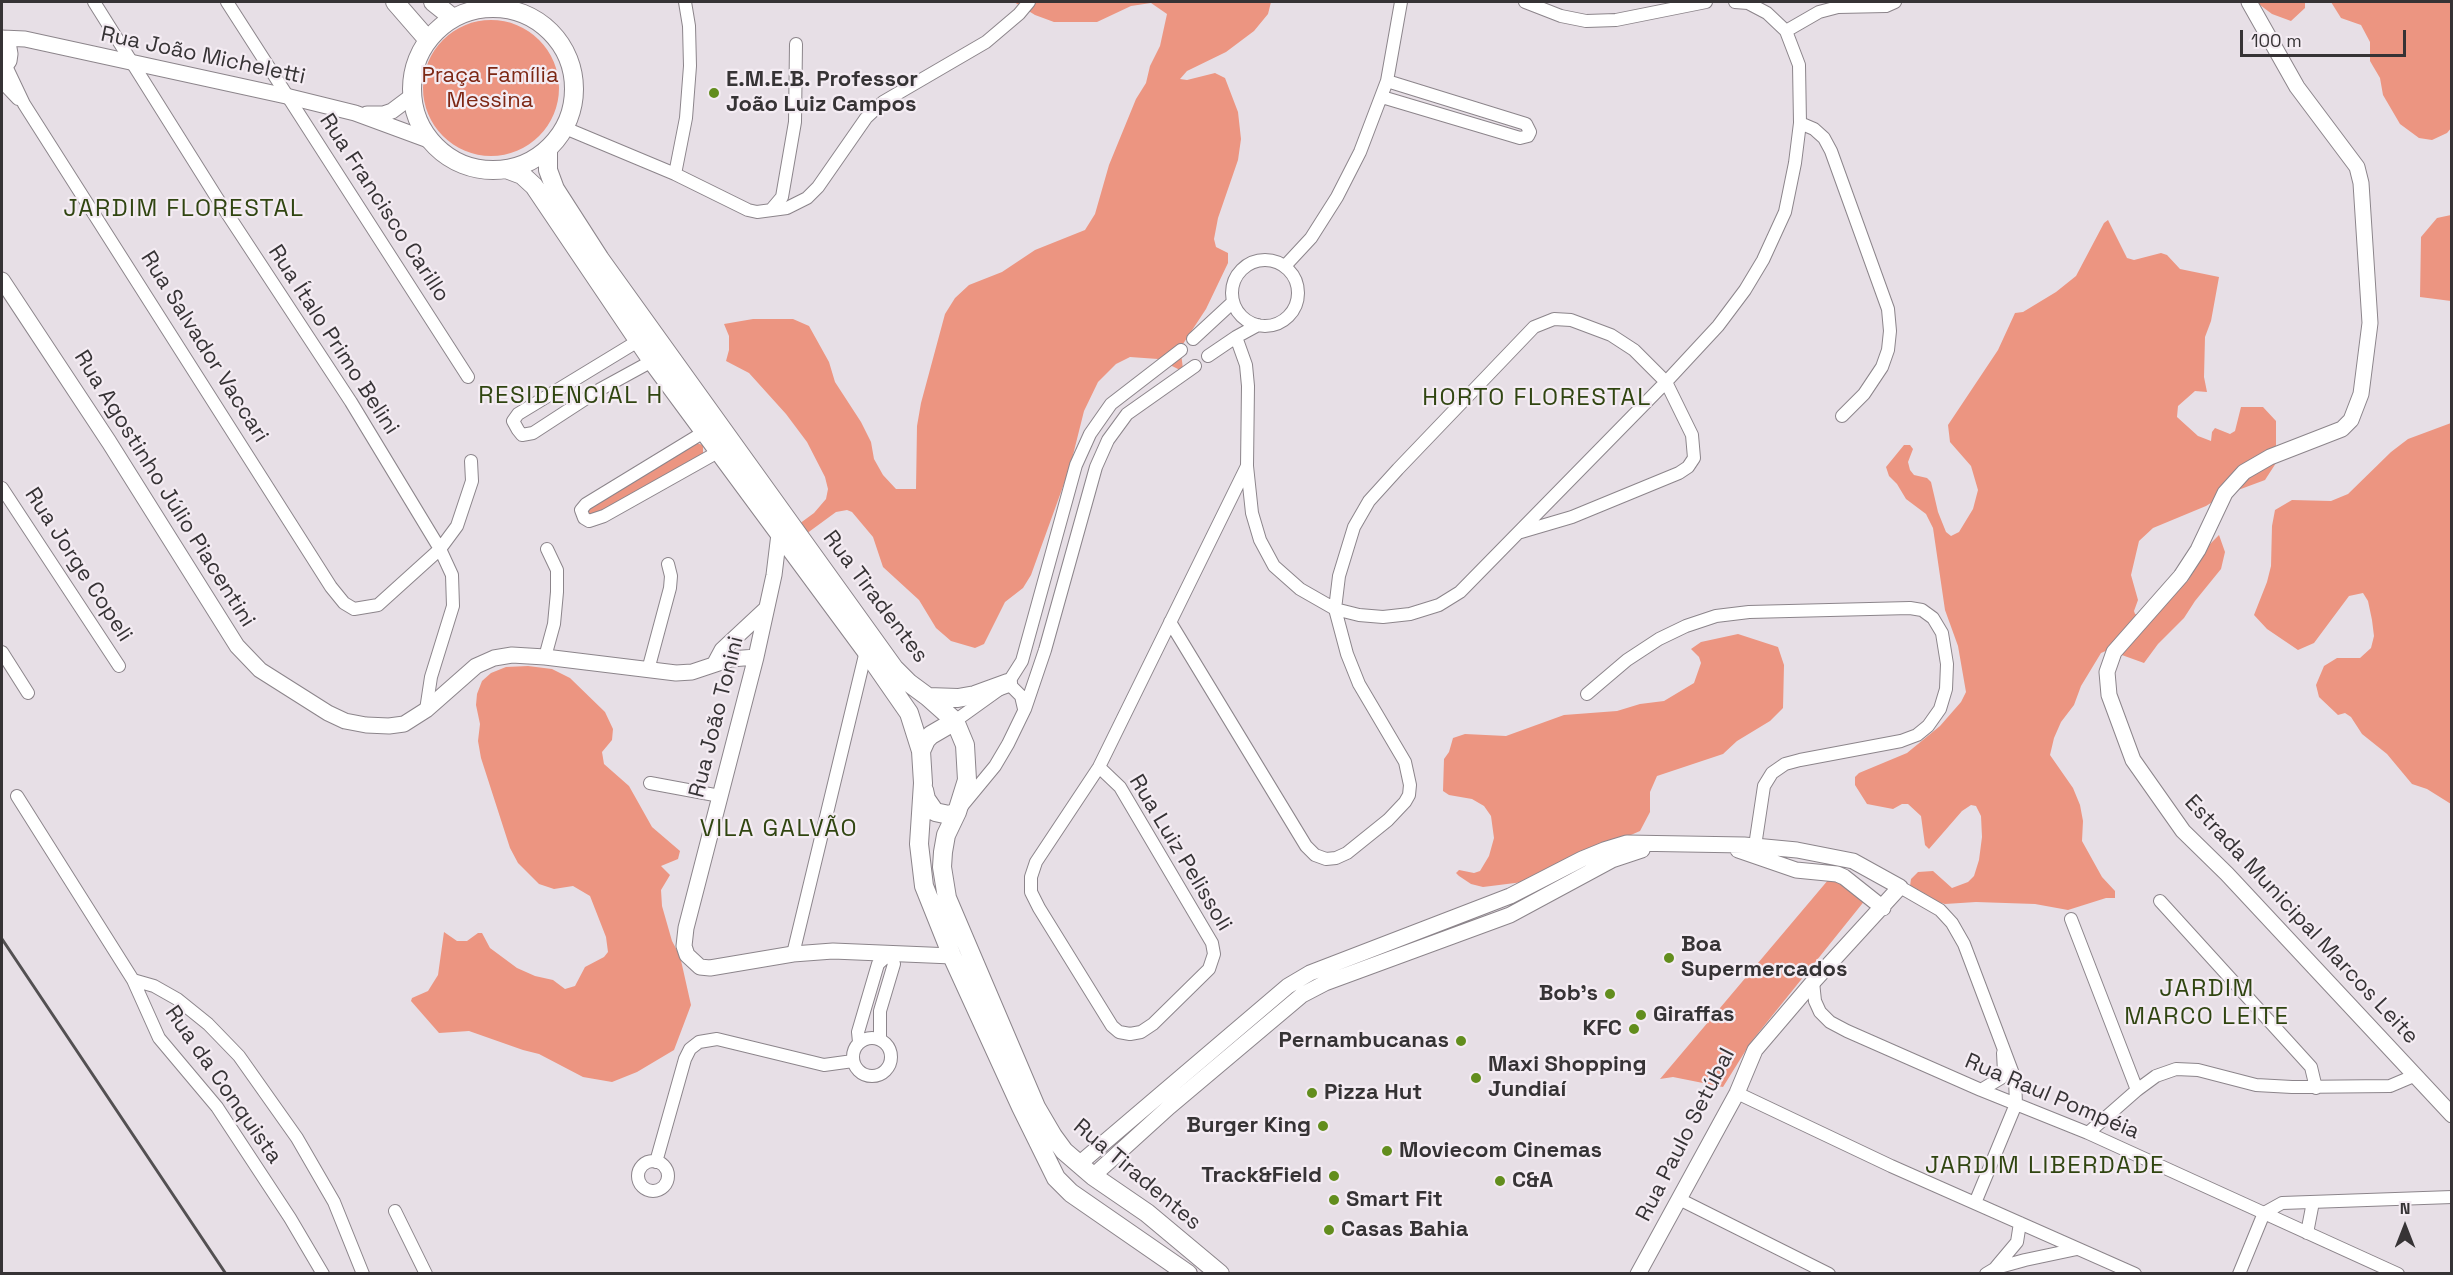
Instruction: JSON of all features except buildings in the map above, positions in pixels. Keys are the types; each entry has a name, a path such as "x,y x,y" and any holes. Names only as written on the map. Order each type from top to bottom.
{"main road":[{"path":"395,2 428,40"},
{"path":"433,2 453,18"},
{"path":"504,8 529,16 551,31 566,52 574,77 574,103 565,128 548,150 528,162 506,169 485,170 465,165 446,155 430,141 418,120 412,96 415,67 428,40 453,18 477,9 504,8"},
{"name":"Rua Tiradentes","path":"548,150 548,170 555,189 600,259 894,668 909,684 955,721 965,745 967,766 965,787 946,835 943,852 943,875 947,898 1036,1107 1053,1136 1076,1168 1093,1176 1147,1213 1220,1274"},
{"name":"Rua Tiradentes","path":"506,169 522,175 534,186 652,361 866,651 909,713 921,751 923,783 919,844 920,868 931,906 1046,1162 1056,1178 1071,1193 1188,1274"},
{"path":"928,697 958,698 975,695 1008,683"},
{"path":"921,751 931,735 955,721"},
{"path":"923,783 926,799 935,812 949,815 957,812"},
{"path":"1046,1162 1061,1169 1076,1168 1071,1193"},
{"path":"1104,1215 1102,1201 1112,1196 1134,1209 1147,1213"}],"street":[{"name":"Rua Ítalo Primo Belini","path":"94,2 217,198 351,402 440,549 452,575 453,606 431,677 426,710"},
{"name":"Rua Francisco Carillo","path":"227,2 468,377"},
{"path":"675,174 686,117 690,66 689,26 685,2"},
{"path":"565,128 675,174 748,210 757,212 787,208 807,198 818,187 866,118 884,102 986,42 1019,14 1029,2"},
{"path":"1285,266 1311,238 1337,197 1359,152 1388,81 1401,2"},
{"path":"1525,2 1561,16 1586,21 1616,20 1681,4 1706,2"},
{"path":"1236,337 1246,365 1248,386 1247,466 1252,513 1260,540 1274,566 1300,590 1335,609 1359,615 1383,617 1410,614 1439,605 1460,592 1521,532 1718,326 1745,290 1763,260 1785,212 1795,163 1800,123 1799,65 1786,31 1767,13 1748,3 1735,2"},
{"path":"1786,31 1819,12 1838,7 1886,6 1895,2"},
{"name":"Estrada Municipal Marcos Leite","path":"2249,2 2297,87 2357,168 2361,183 2370,323 2361,394 2351,420 2342,429 2270,457 2244,472 2225,493 2198,550 2181,576 2114,652 2107,672 2109,696 2133,760 2183,831 2227,874 2451,1115"},
{"name":"Rua João Micheletti","path":"2,38 14,37 286,96 355,113 430,141"},
{"path":"2,38 9,48 6,66"},
{"path":"6,66 23,49 41,43"},
{"path":"771,210 782,197 795,122 796,44"},
{"name":"Rua Salvador Vaccari","path":"6,66 24,104 331,587 344,603 354,609 378,605 440,549"},
{"path":"1382,97 1520,138 1528,136 1530,132 1526,124 1388,81"},
{"name":"Rua Salvador Vaccari","path":"2,82 24,104"},
{"name":"Rua João Micheletti","path":"355,113 383,114 400,106 412,96"},
{"path":"1800,123 1814,129 1824,138 1832,151 1888,309 1890,331 1888,350 1882,367 1864,394 1842,416"},
{"path":"1266,260 1276,261 1285,266 1295,278 1299,292 1296,307 1286,319 1273,325 1258,325 1247,321 1238,313 1233,302 1234,282 1239,273 1246,265 1266,260"},
{"name":"Rua Agostinho Júlio Piacentini","path":"2,280 109,442 237,646 260,670 309,702 345,721 389,726 404,723 426,710 467,673 494,658 512,655 676,673 692,672 731,659 756,657"},
{"path":"1193,339 1233,302"},
{"path":"1170,622 1306,846 1315,855 1326,859 1336,858 1347,853 1388,820 1405,802 1409,795 1410,785 1405,762 1359,684 1347,654 1335,609 1345,550 1354,526 1369,501 1534,327 1554,319 1571,320 1611,335 1634,350 1666,382 1692,435 1694,458 1688,467 1679,473 1572,517 1521,532"},
{"path":"1208,356 1258,325"},
{"path":"638,341 518,414 513,421 518,430 522,435 533,433 599,390 652,361"},
{"path":"955,721 1008,683 1022,661 1076,465 1090,434 1111,404 1181,350"},
{"path":"957,812 995,766 1025,710 1045,651 1096,467 1108,440 1127,414 1195,366"},
{"path":"704,432 586,504 581,510 584,518 589,521 604,516 718,452"},
{"path":"440,549 457,526 472,481 471,460"},
{"name":"Rua Luiz Pelissoli","path":"1100,767 1120,787 1212,943 1214,954 1209,969 1153,1024 1141,1032 1130,1034 1119,1032 1112,1026 1039,908 1031,892 1031,877 1036,862 1100,767 1247,466"},
{"name":"Rua Jorge Copeli","path":"2,488 118,666"},
{"name":"Rua João Tonini","path":"779,534 774,575 756,657 686,928 684,946 687,955 700,967 710,968 793,954 834,951 952,956"},
{"path":"545,657 554,624 557,592 557,570 547,549"},
{"path":"648,670 670,588 672,576 668,564"},
{"path":"774,575 785,567 801,564"},
{"path":"1587,694 1627,660 1659,639 1686,626 1716,616 1749,612 1910,608 1922,610 1933,618 1942,633 1947,664 1946,689 1940,709 1928,726 1917,735 1901,741 1785,764 1773,773 1764,786 1755,846"},
{"path":"716,663 722,651 766,609"},
{"path":"793,954 866,651"},
{"path":"2,652 28,693"},
{"path":"1008,683 1021,696 1025,710"},
{"path":"650,783 720,796"},
{"name":"Rua da Conquista","path":"17,796 133,980 159,1038 217,1107 324,1274"},
{"path":"1076,1168 1288,986 1330,964 1510,896 1582,858 1627,843 1755,846 1835,856 1853,861 1940,910 1952,923 1964,944 2015,1079 2016,1104 1975,1203"},
{"path":"1302,995 1344,975 1510,915 1612,860 1659,845"},
{"path":"1727,846 1796,870 1837,874 1883,908"},
{"path":"1816,873 1830,867 1835,856"},
{"path":"1544,878 1559,878 1584,870 1589,872"},
{"name":"Rua Paulo Setúbal","path":"1638,1274 1737,1093 1755,1050 1813,982 1900,887"},
{"path":"2160,901 2312,1067 2316,1088"},
{"path":"2071,919 2137,1090"},
{"path":"1432,926 1456,928 1463,933"},
{"path":"859,1042 858,1032 878,964 890,953 894,964 880,1011 880,1039 890,1052 890,1063 884,1072 868,1076 858,1071 853,1061 853,1050 859,1042 869,1037 880,1039"},
{"path":"1093,1176 1169,1107 1302,995 1317,974 1330,964"},
{"path":"133,980 154,986 177,999 208,1024 239,1056 297,1138 334,1202 363,1274"},
{"name":"Rua Raul Pompéia","path":"1813,982 1815,1001 1820,1012 1830,1022 1981,1090 2088,1133 2398,1274"},
{"path":"1981,1090 1996,1083 2004,1072 2001,1037"},
{"path":"657,1162 685,1059 690,1049 699,1042 717,1039 824,1065 853,1061"},
{"path":"2088,1133 2156,1076 2176,1069 2198,1070 2256,1085 2316,1088 2390,1086 2416,1075"},
{"path":"1737,1093 2135,1274"},
{"path":"2239,1274 2264,1213 2282,1203 2451,1197"},
{"path":"1679,1199 1829,1274"},
{"path":"2307,1233 2313,1202"},
{"path":"395,1212 426,1274"},
{"path":"1990,1271 2017,1242 2020,1223"},
{"path":"1990,1271 2057,1251 2079,1249"}],"green space":[{"path":"1014,2 1271,2 1268,14 1254,31 1226,52 1187,71 1180,79 1187,80 1215,73 1225,78 1238,112 1241,139 1238,160 1218,218 1214,239 1216,247 1228,253 1228,263 1206,309 1183,344 1181,353 1183,369 1178,369 1158,359 1130,357 1116,364 1098,382 1084,411 1070,467 1031,575 1023,588 1005,602 984,644 975,648 951,641 936,628 919,600 883,567 873,537 852,512 847,510 836,512 806,534 799,524 814,513 826,499 828,489 825,477 807,442 786,414 749,373 726,361 729,336 724,324 753,319 793,319 809,326 829,362 835,382 871,442 874,459 883,475 896,489 916,489 917,426 945,314 955,298 969,285 1002,272 1035,250 1085,230 1095,214 1109,165 1136,99 1146,83 1150,66 1160,46 1167,14 1151,3 1131,6 1097,22 1054,22 1035,15"},
{"path":"2256,2 2305,2 2305,8 2291,21 2272,14"},
{"path":"2331,2 2451,2 2452,127 2447,133 2432,140 2419,138 2400,124 2383,95 2380,78 2370,61 2370,42 2361,25 2341,18"},
{"name":"Praça Família Messina","path":"491,20 517,25 529,31 539,40 548,50 554,62 559,88 554,114 548,126 539,136 529,145 517,151 491,156 465,151 453,145 443,136 434,126 428,114 423,88 428,62 434,50 443,40 453,31 465,25"},
{"path":"2451,215 2451,301 2420,297 2421,237 2437,218"},
{"path":"2108,220 2127,258 2134,260 2161,253 2167,255 2180,269 2219,277 2211,321 2205,337 2204,377 2207,392 2195,391 2178,406 2177,417 2198,436 2211,441 2215,428 2230,434 2235,431 2241,407 2263,407 2276,421 2276,463 2265,480 2222,496 2206,506 2153,528 2139,541 2131,575 2138,600 2134,611 2139,615 2174,587 2188,581 2205,549 2219,535 2225,552 2221,569 2184,618 2158,644 2144,663 2108,650 2101,653 2054,738 2050,755 2073,788 2080,805 2083,821 2082,841 2102,877 2115,891 2115,898 2106,898 2068,910 2035,904 1976,902 1945,904 1929,900 1910,886 1911,879 1918,872 1933,871 1952,888 1968,882 1974,876 1982,837 1981,816 1976,806 1971,805 1962,811 1929,849 1925,845 1921,816 1908,804 1902,804 1893,809 1867,804 1855,785 1855,777 1859,773 1907,753 1940,726 1961,702 1966,692 1958,646 1945,610 1933,528 1926,514 1906,499 1889,476 1886,467 1904,445 1910,445 1913,449 1908,462 1910,470 1914,475 1927,478 1931,482 1938,512 1946,532 1951,536 1959,532 1973,509 1978,490 1971,466 1950,442 1948,425 1998,350 2015,313 2023,312 2056,292 2076,276 2104,223"},
{"path":"2452,423 2451,804 2427,789 2412,784 2387,754 2362,734 2351,717 2345,713 2338,715 2319,697 2316,685 2324,666 2337,658 2360,658 2371,648 2374,636 2372,620 2368,601 2363,593 2349,596 2314,643 2298,650 2267,629 2254,615 2271,566 2272,526 2275,510 2292,500 2331,501 2348,494 2391,452 2408,439"},
{"path":"696,443 703,445 703,454 598,514 591,516 587,514 588,508"},
{"path":"1738,634 1778,647 1784,665 1783,708 1770,721 1737,741 1723,754 1657,776 1650,792 1650,812 1640,831 1523,882 1483,887 1471,884 1456,873 1459,870 1474,873 1480,871 1489,856 1494,838 1491,816 1484,806 1472,799 1449,795 1443,791 1444,759 1449,752 1453,738 1465,734 1506,736 1564,715 1617,711 1640,704 1664,701 1694,683 1701,663 1699,657 1691,649 1701,642"},
{"path":"528,666 552,669 570,678 605,712 613,729 612,740 602,752 604,764 629,786 652,827 680,851 678,859 661,866 670,875 661,890 662,906 672,941 680,956 691,1005 674,1050 637,1072 612,1082 583,1077 539,1054 469,1031 439,1033 411,1001 412,998 428,991 438,975 444,932 457,941 467,941 478,933 482,933 490,948 517,968 535,976 553,980 565,989 575,986 585,967 604,957 608,952 606,937 590,896 573,886 554,889 539,884 518,863 510,848 481,758 478,741 480,724 476,705 482,681 491,673 506,667"},
{"path":"1834,873 1870,894 1751,1042 1723,1087 1673,1077 1660,1079"}],"railway":[{"path":"2,939 226,1274"}],"place":[{"name":"E.M.E.B. Professor João Luiz Campos","path":"714,93"},
{"name":"Boa Supermercados","path":"1669,958"},
{"name":"Bob's","path":"1610,994"},
{"name":"Giraffas","path":"1641,1015"},
{"name":"KFC","path":"1634,1029"},
{"name":"Pernambucanas","path":"1461,1041"},
{"name":"Maxi Shopping Jundiaí","path":"1476,1078"},
{"name":"Pizza Hut","path":"1312,1093"},
{"name":"Burger King","path":"1323,1126"},
{"name":"Moviecom Cinemas","path":"1387,1151"},
{"name":"Track&Field","path":"1334,1176"},
{"name":"C&A","path":"1500,1181"},
{"name":"Smart Fit","path":"1334,1200"},
{"name":"Casas Bahia","path":"1329,1230"}],"district":[{"name":"JARDIM FLORESTAL","path":"184,209"},
{"name":"RESIDENCIAL H","path":"571,396"},
{"name":"HORTO FLORESTAL","path":"1537,398"},
{"name":"VILA GALVÃO","path":"779,829"},
{"name":"JARDIM MARCO LEITE","path":"2207,1003"},
{"name":"JARDIM LIBERDADE","path":"2045,1166"}]}
